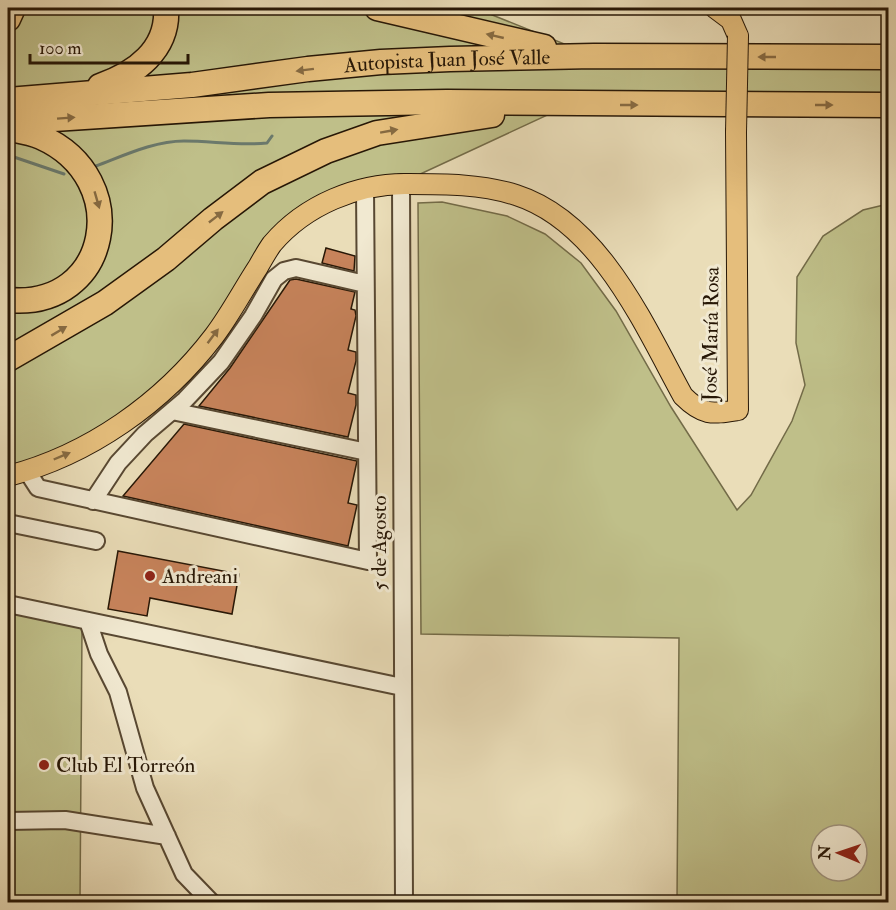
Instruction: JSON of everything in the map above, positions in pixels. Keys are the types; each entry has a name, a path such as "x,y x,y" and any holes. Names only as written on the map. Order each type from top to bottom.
{"highway":[{"path":"8,19 13,8"},
{"path":"63,96 118,80 136,70 149,57 160,38 166,8"},
{"path":"377,8 518,42 594,56"},
{"name":"Autopista Juan José Valle","path":"8,100 192,85 381,62 450,58 888,57"},
{"name":"Autopista Juan José Valle","path":"8,122 269,105 447,102 888,105"},
{"path":"8,359 105,303 262,182 326,151 377,133 571,104"},
{"path":"8,129 40,136 76,162 88,178 99,201 101,227 96,250 84,270 68,285 49,295 29,301 8,300"}],"main road":[{"name":"José María Rosa","path":"401,183 458,184 491,189 518,196 558,218 579,235 610,270 683,396 693,406 711,414 738,410 736,132 738,36 731,20 715,8"},
{"path":"8,476 27,471 71,453 109,432 142,409 179,378 215,335 272,244 299,219 331,200 364,188 401,183"}],"street":[{"name":"5 de Agosto","path":"401,183 404,903"},
{"path":"27,471 38,488 368,561 364,188"},
{"path":"93,501 118,463 145,434 185,400 221,362 253,316 274,279 284,271 296,268 365,284"},
{"path":"172,411 367,452"},
{"path":"8,523 96,542"},
{"path":"8,604 402,687"},
{"path":"88,621 99,654 118,693 146,788 166,836 184,874 211,903"},
{"path":"8,821 65,820 166,836"}],"green space":[{"path":"8,8 475,8 594,56 888,66 888,97 571,104 401,183 299,219 215,335 142,409 8,476"},
{"path":"442,202 507,216 545,234 581,263 616,311 671,407 737,510 751,495 792,421 805,385 796,343 797,277 823,236 863,210 888,204 888,902 677,902 679,638 421,634 418,203"},
{"name":"Club El Torreón","path":"8,612 82,628 80,902 8,902"}],"building":[{"path":"326,248 355,256 354,271 322,263"},
{"path":"296,279 355,292 351,309 355,310 356,316 348,350 356,352 356,361 348,393 356,395 356,405 348,437 199,406 230,368 290,280"},
{"path":"184,424 357,461 348,503 357,505 348,546 123,496"},
{"path":"118,551 239,574 232,614 150,598 147,616 108,609"}],"waterway":[{"path":"96,166 161,144 184,141 257,144 267,143 272,136"},
{"path":"8,155 64,174"}],"place":[{"name":"Andreani","path":"150,576"},
{"name":"Club El Torreón","path":"44,765"}]}
